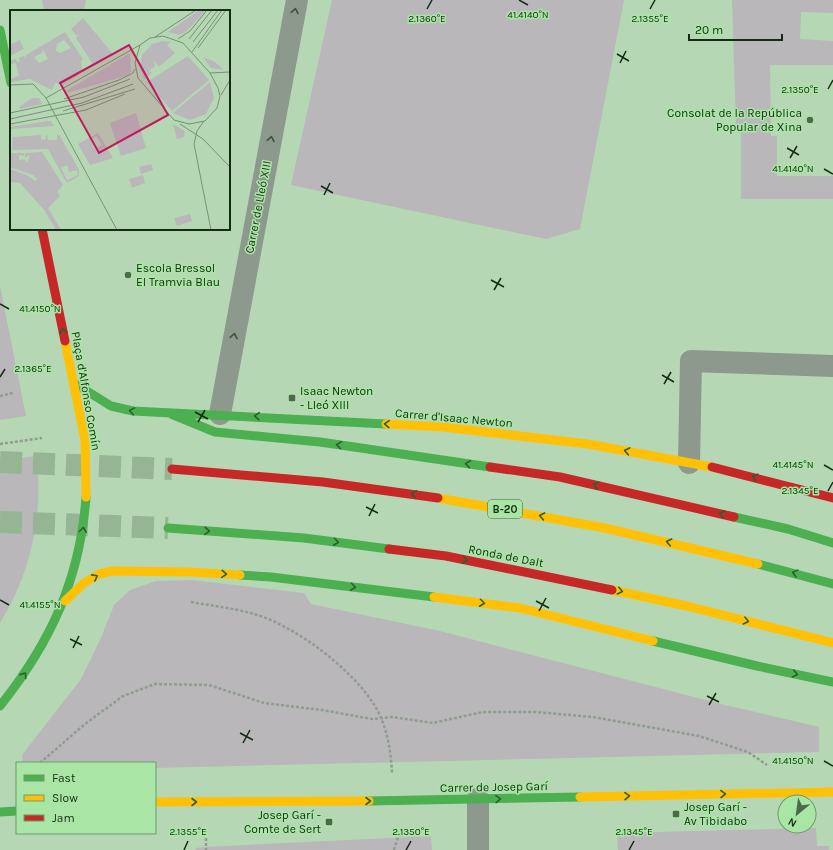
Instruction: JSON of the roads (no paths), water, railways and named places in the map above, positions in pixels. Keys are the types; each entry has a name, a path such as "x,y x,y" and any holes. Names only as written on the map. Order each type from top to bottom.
{"main road":[{"path":"0,30 10,78"},
{"name":"Plaça d'Alfonso Comín","path":"0,706 36,658 65,601 78,561 86,496 86,452 74,383 42,230"},
{"name":"Carrer d'Isaac Newton","path":"74,383 91,395 111,406 133,411 171,414 220,414 443,427 588,444 730,471 833,498"},
{"path":"171,414 215,432 320,442 560,477 788,529 833,543"},
{"name":"B-20","path":"172,469 268,476 366,487 503,508 730,556 833,584"},
{"name":"Ronda de Dalt","path":"168,528 304,538 446,556 680,604 833,643"},
{"path":"65,601 84,583 99,574 112,571 189,572 271,577 520,608 757,666 833,682"},
{"name":"Carrer de Josep Garí","path":"156,802 478,799 833,792"},
{"path":"0,812 16,811"}],"street":[{"name":"Carrer de Lleó XIII","path":"220,414 297,0"},
{"path":"690,463 691,361 833,366"},
{"path":"478,799 478,850"}],"tunnel":[{"path":"0,462 172,469"},
{"path":"0,522 168,528"}],"place":[{"name":"Consolat de la República Popular de Xina","path":"810,120"},
{"name":"Escola Bressol El Tramvia Blau","path":"128,275"},
{"name":"Isaac Newton - Lleó XIII","path":"292,398"},
{"name":"Josep Garí - Av Tibidabo","path":"676,814"},
{"name":"Josep Garí - Comte de Sert","path":"329,822"}]}
